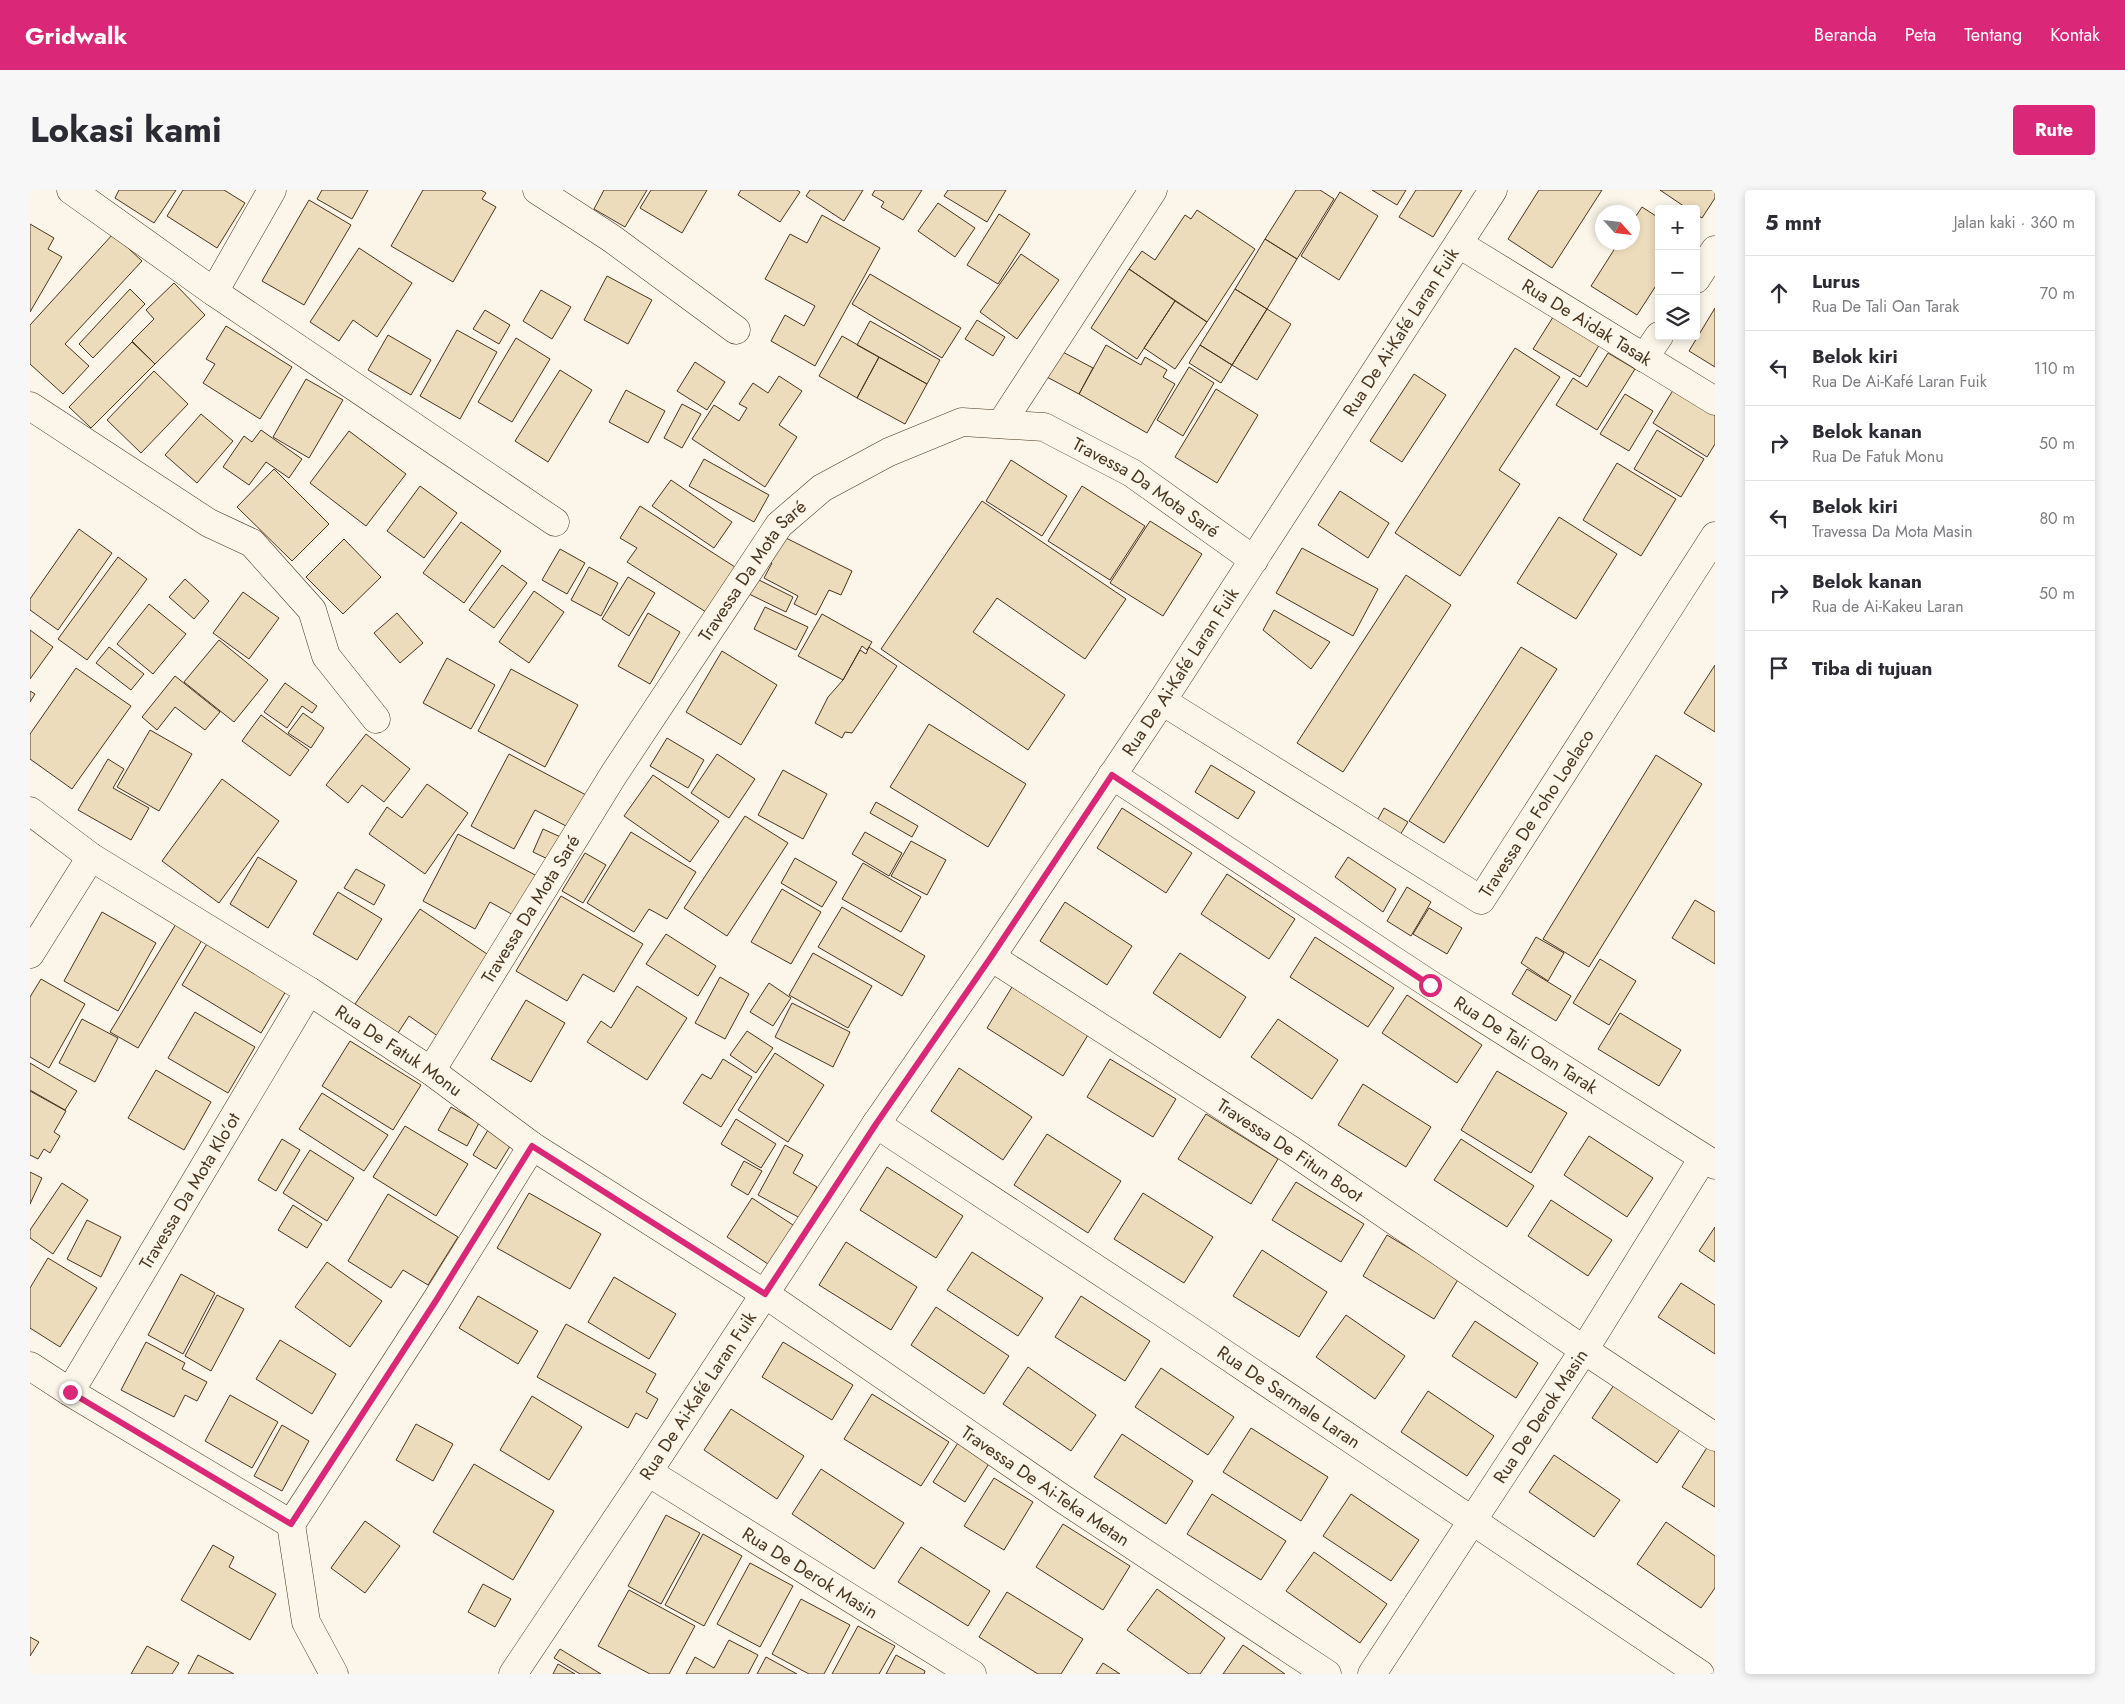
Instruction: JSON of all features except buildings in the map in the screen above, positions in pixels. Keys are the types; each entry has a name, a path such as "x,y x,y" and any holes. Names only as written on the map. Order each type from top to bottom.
{"street":[{"path":"71,190 214,292 555,522"},
{"path":"214,292 272,190"},
{"path":"537,190 611,238 736,330"},
{"path":"1001,424 1153,190"},
{"name":"Rua De Ai-Kafé Laran Fuik","path":"513,1674 876,1124 991,957 1162,701 1493,190"},
{"name":"Rua De Aidak Tasak","path":"1459,244 1652,347 1715,402"},
{"path":"1700,273 1715,250"},
{"path":"30,406 209,523 252,544 312,610 326,656 376,718"},
{"name":"Travessa Da Mota Saré","path":"432,1071 614,774 779,525 822,488 889,452 962,422 1044,426 1132,473 1254,560"},
{"name":"Travessa De Foho Loelaco","path":"1162,701 1481,900 1715,536"},
{"name":"Rua De Tali Oan Tarak","path":"1112,775 1430,985 1709,1162"},
{"name":"Rua De Fatuk Monu","path":"30,811 91,856 309,991 432,1071 532,1146 765,1294"},
{"path":"30,954 91,856"},
{"name":"Travessa De Fitun Boot","path":"991,957 1291,1150 1715,1437"},
{"name":"Travessa Da Mota Klo’ot","path":"70,1392 309,991"},
{"name":"Rua De Sarmale Laran","path":"876,1124 1183,1326 1700,1674"},
{"path":"334,1674 306,1622 291,1524 437,1299 532,1146"},
{"name":"Rua De Derok Masin","path":"1372,1674 1709,1162"},
{"name":"Travessa De Ai-Teka Metan","path":"765,1294 1063,1499 1327,1674"},
{"path":"30,1366 70,1392 291,1524"},
{"name":"Rua De Derok Masin","path":"648,1472 972,1674"}],"route":[{"path":"70,1392 291,1524 437,1299 532,1146 765,1294 876,1124 991,957 1112,775 1430,985"}]}
